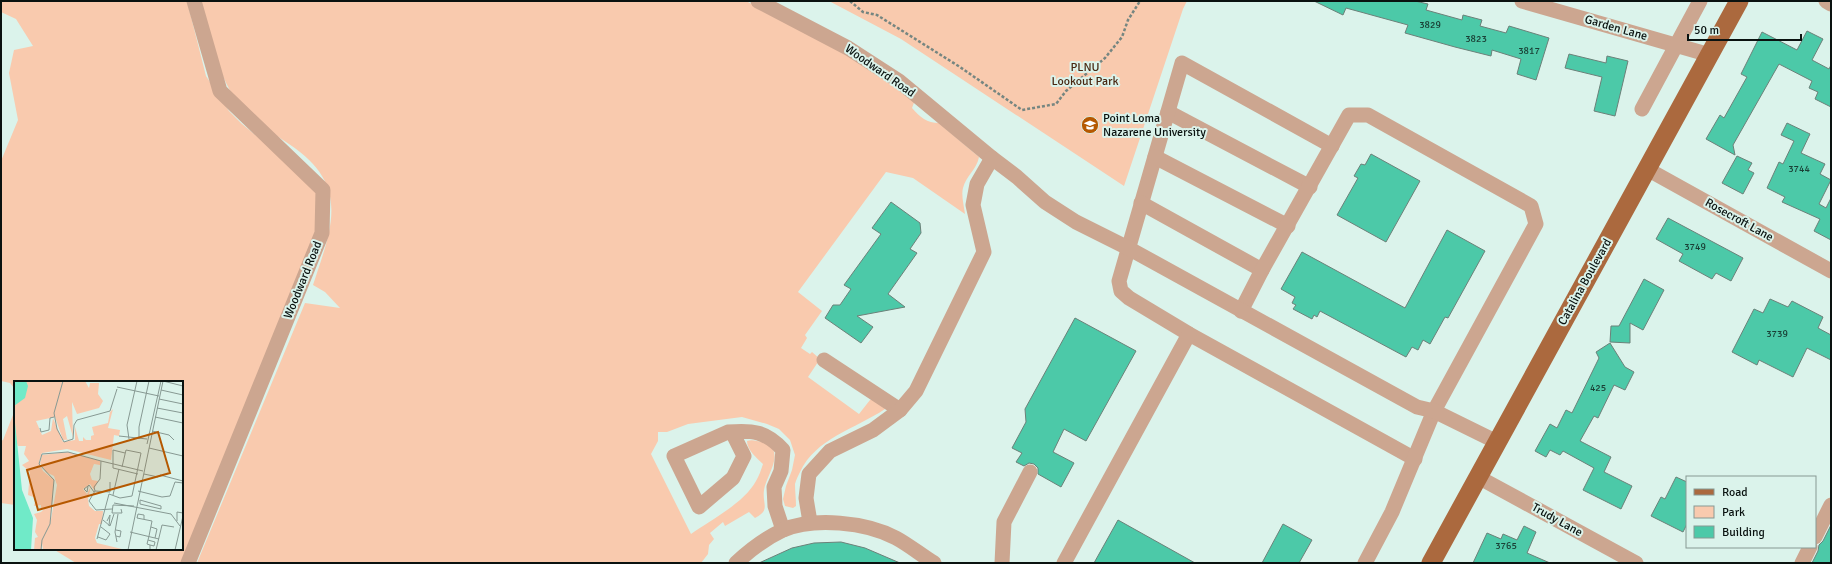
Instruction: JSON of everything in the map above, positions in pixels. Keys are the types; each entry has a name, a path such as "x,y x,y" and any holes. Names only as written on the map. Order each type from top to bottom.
{"main road":[{"name":"Catalina Boulevard","path":"1430,563 1739,1"}],"street":[{"name":"Woodward Road","path":"188,563 322,233 323,190 220,91 194,1"},
{"name":"Woodward Road","path":"758,1 848,48 899,81 992,158 1018,176 1045,202 1076,222 1128,248 1417,407 1434,411 1497,442"},
{"name":"Garden Lane","path":"1522,1 1560,6 1710,55"},
{"path":"1642,109 1700,1"},
{"path":"1826,1 1831,4"},
{"path":"1332,146 1182,64 1119,281 1121,291 1129,298 1189,334 1415,459"},
{"path":"1168,112 1310,187"},
{"path":"1241,311 1262,270 1310,187 1349,115 1368,115 1531,206 1536,224 1434,411 1392,512 1365,563"},
{"path":"1154,157 1288,226"},
{"path":"810,522 806,498 809,474 830,451 872,430 900,410 916,391 984,252 973,205 977,184 992,158"},
{"name":"Rosecroft Lane","path":"1647,169 1831,271"},
{"path":"1141,203 1262,270"},
{"path":"1064,563 1189,334"},
{"path":"824,360 900,410"},
{"path":"732,432 744,456 733,478 699,507 674,456 728,432 750,431 773,439 782,450 781,471 774,487 774,506 784,530"},
{"path":"1002,563 1004,522 1030,472"},
{"name":"Trudy Lane","path":"1478,477 1636,563"},
{"path":"1816,535 1831,505"},
{"path":"736,563 752,549 784,530 810,522 859,525 895,537 934,563"},
{"path":"1802,563 1810,548"}],"path":[{"path":"850,1 863,12 877,15 960,67 1022,110 1056,104 1066,90 1105,58 1122,37 1128,20 1140,1"}],"green space":[{"path":"1,1 187,1 206,76 229,111 242,124 287,161 317,191 317,233 184,563 76,563 55,550 183,550 183,381 14,381 14,388 10,383 1,381 1,161 18,120 9,73 14,50 33,46 16,19 1,12"},
{"path":"198,1 746,1 871,66 915,100 912,108 921,117 927,121 939,123 979,157 976,165 964,184 962,191 965,214 913,178 886,172 798,292 822,311 805,335 807,338 801,348 810,354 812,352 820,359 808,377 859,414 870,400 874,399 884,406 885,409 826,442 807,460 796,480 796,506 793,508 785,506 783,499 795,455 790,440 779,429 742,417 688,424 667,432 658,432 658,441 651,454 691,534 744,497 756,481 763,464 750,451 747,441 753,440 762,442 770,446 774,451 774,463 764,490 765,506 763,512 755,518 749,512 725,526 723,522 710,533 714,539 709,545 708,554 701,563 197,563 305,303 340,308 325,292 313,285 330,226 331,208 329,191 322,175 309,159 246,112 233,96 215,56"},
{"name":"PLNU Lookout Park","path":"829,1 1187,1 1183,9 1124,186 901,39"},
{"path":"14,412 14,505 1,503 1,441 3,440"}],"building":[{"path":"1314,1 1415,1 1428,4 1426,10 1462,20 1463,15 1482,20 1480,26 1506,33 1509,26 1549,38 1536,80 1517,74 1521,59 1492,50 1491,56 1405,33 1408,25 1346,8 1343,15"},
{"path":"1807,31 1823,39 1812,60 1829,69 1831,65 1831,107 1815,99 1818,92 1809,88 1812,81 1779,64 1733,145 1735,155 1706,139 1720,115 1724,118 1747,77 1741,74 1762,32 1797,50"},
{"path":"1569,54 1606,63 1607,56 1628,61 1615,116 1594,111 1602,77 1565,68"},
{"path":"1787,123 1810,134 1801,153 1825,164 1820,174 1831,180 1819,204 1826,208 1831,198 1831,240 1814,231 1820,219 1782,202 1785,197 1767,188 1779,162 1783,164 1794,141 1781,135"},
{"path":"1371,154 1420,181 1386,242 1337,215 1358,178 1354,176 1361,164 1365,165"},
{"path":"1737,156 1752,163 1748,170 1754,173 1743,194 1722,183"},
{"path":"891,202 920,223 921,233 910,249 917,253 888,294 905,307 857,316 873,327 861,343 825,318 833,305 840,305 851,289 844,285 881,234 872,228"},
{"path":"1668,218 1743,258 1731,281 1716,273 1712,279 1679,261 1683,254 1656,239"},
{"path":"1447,230 1485,251 1448,318 1445,317 1430,344 1423,340 1418,350 1412,347 1406,357 1320,311 1317,317 1314,315 1312,319 1293,309 1296,305 1292,303 1295,297 1281,289 1302,252 1405,308"},
{"path":"1644,279 1664,290 1643,330 1630,323 1630,343 1610,342 1611,326 1619,326"},
{"path":"1770,299 1788,307 1792,301 1823,317 1818,328 1831,335 1831,360 1807,348 1793,377 1759,360 1757,365 1732,352 1754,309 1763,313"},
{"path":"1075,318 1136,351 1086,441 1064,429 1053,452 1074,463 1061,487 1038,474 1038,468 1034,464 1029,463 1024,466 1016,462 1022,453 1012,448 1026,422 1025,409"},
{"path":"1610,343 1625,367 1634,372 1625,390 1614,385 1598,418 1594,416 1580,441 1611,457 1604,472 1632,486 1621,509 1583,490 1594,468 1563,451 1560,455 1550,450 1546,457 1535,451 1550,424 1557,428 1566,410 1572,413 1599,358 1596,352"},
{"path":"1676,477 1686,482 1686,526 1683,532 1651,516 1661,497 1665,499"},
{"path":"1118,520 1195,563 1094,563"},
{"path":"1283,524 1312,540 1299,563 1262,563"},
{"path":"1831,525 1831,563 1812,563 1818,551 1819,545 1823,541"},
{"path":"1524,526 1536,532 1527,553 1550,563 1473,563 1487,533 1501,539 1503,534 1517,540"},
{"path":"841,542 865,548 900,563 759,563 792,548 814,543"}],"place":[{"name":"Point Loma Nazarene University","path":"1090,125"}]}
